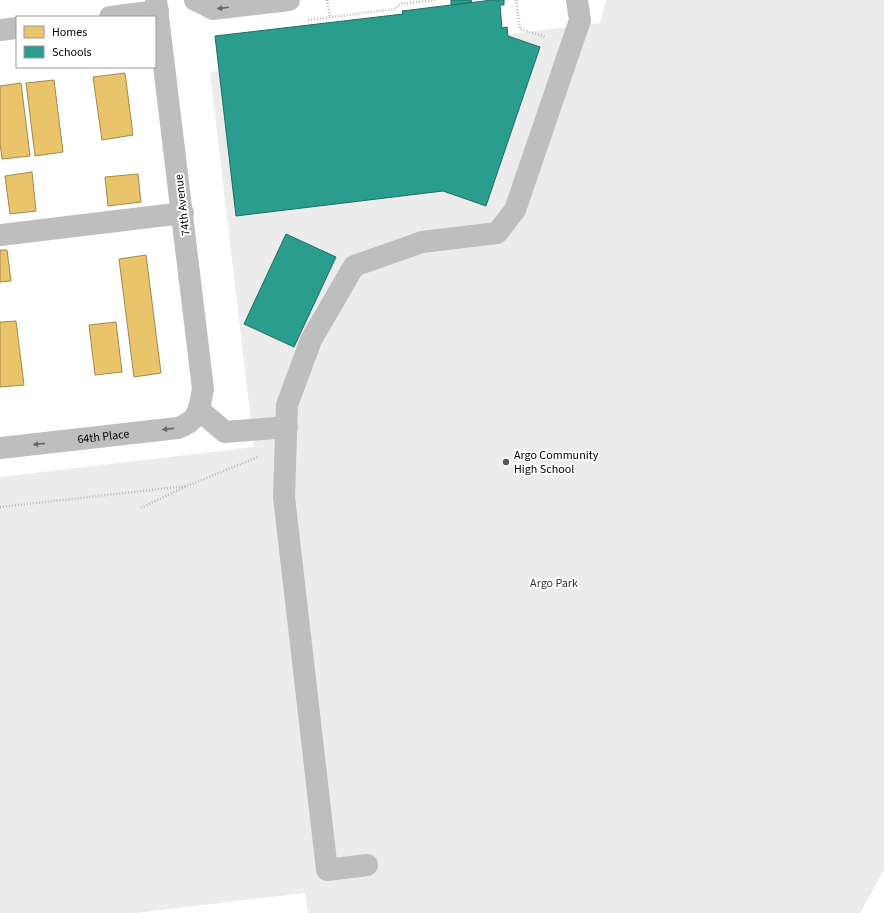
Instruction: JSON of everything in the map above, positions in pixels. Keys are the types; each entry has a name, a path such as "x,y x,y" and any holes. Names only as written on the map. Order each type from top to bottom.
{"street":[{"path":"195,0 212,9 289,0"},
{"path":"367,865 327,870 284,497 287,405 311,340 354,266 422,242 497,233 515,210 580,20 577,0"},
{"path":"114,16 157,6"},
{"name":"74th Avenue","path":"157,6 203,389 199,410"},
{"path":"0,30 16,28"},
{"path":"0,235 183,214"},
{"path":"199,410 225,432 287,427"},
{"name":"64th Place","path":"0,448 178,428 191,423 199,410"}],"path":[{"path":"327,0 330,17"},
{"path":"306,20 395,9 400,4 435,0"},
{"path":"516,0 520,29 572,44"},
{"path":"142,508 187,486 258,457 286,454"},
{"path":"0,508 187,486"}],"green space":[{"name":"Argo Park","path":"606,0 884,0 884,870 860,913 308,913 305,893 135,913 0,913 0,477 254,447 210,72 600,23"}],"building: Homes":[{"path":"125,73 133,135 102,140 93,77"},
{"path":"54,80 63,152 35,156 26,83"},
{"path":"21,83 30,156 2,159 0,143 0,86"},
{"path":"32,172 36,211 10,214 5,176"},
{"path":"138,174 141,202 108,206 105,177"},
{"path":"0,250 7,250 11,281 0,282"},
{"path":"146,255 161,373 134,377 119,259"},
{"path":"16,321 24,385 0,387 0,322"},
{"path":"116,322 122,372 95,375 89,325"}],"building: Schools":[{"path":"451,0 471,0 472,3 451,5"},
{"path":"492,0 504,0 504,5 500,5 502,28 507,27 508,36 540,47 486,206 443,191 236,216 215,36 403,14 402,11"},
{"path":"286,234 336,257 294,347 244,324"}],"place":[{"name":"Argo Community High School","path":"506,462"}]}
